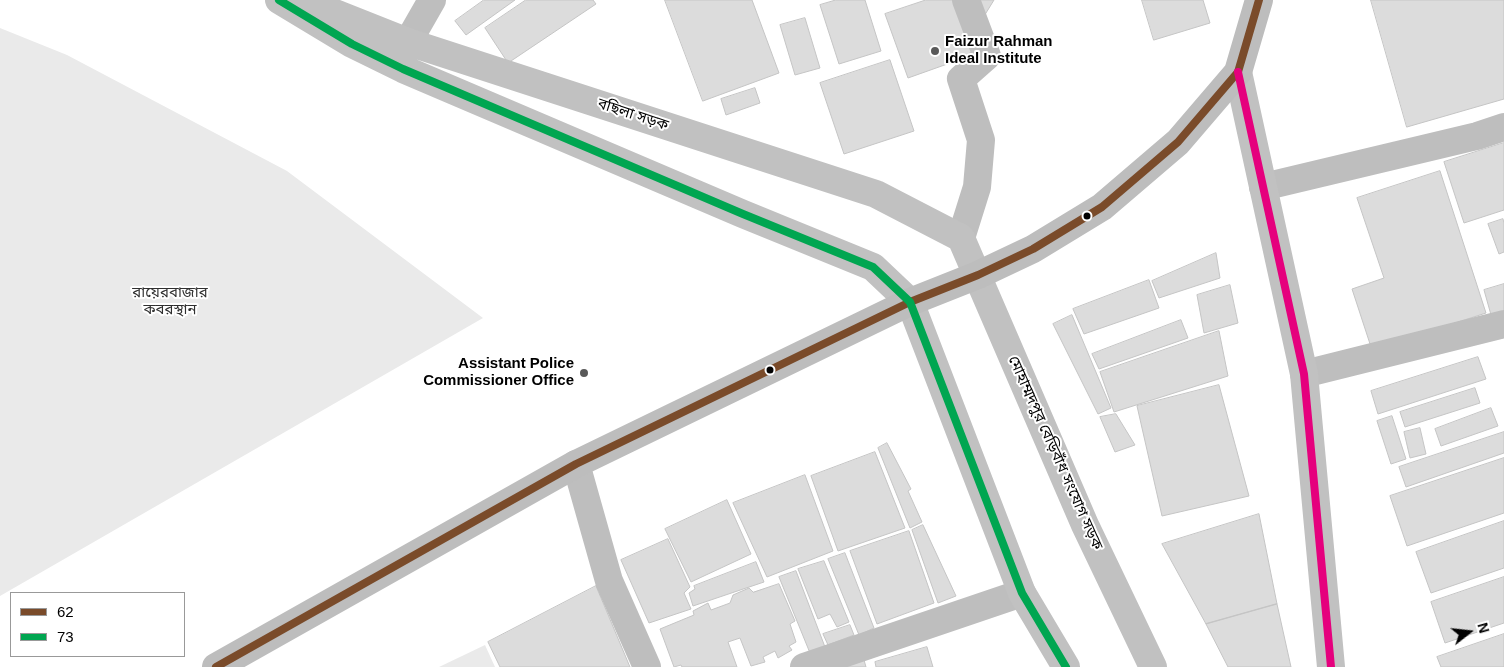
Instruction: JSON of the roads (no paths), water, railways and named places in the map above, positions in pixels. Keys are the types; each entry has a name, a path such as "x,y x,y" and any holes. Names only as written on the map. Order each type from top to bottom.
{"highway":[{"path":"216,667 576,464 910,302 1033,249 1102,207 1178,142 1238,72 1259,0"}],"main road":[{"path":"279,0 352,44 403,69 734,210 874,267 910,302 1022,593 1066,667"},
{"name":"বছিলা সড়ক","path":"302,0 408,42 876,194 961,238"},
{"path":"1238,72 1304,374 1331,667"},
{"name":"মোহাম্মদপুর বেড়িবাঁধ সংযোগ সড়ক","path":"961,238 1085,525 1153,667"}],"street":[{"path":"408,42 432,0"},
{"path":"961,238 977,187 981,140 961,79 987,56 966,0"},
{"path":"1264,187 1477,136 1504,127"},
{"path":"1304,374 1504,324"},
{"path":"576,464 610,581 647,667"},
{"path":"804,667 1022,593"}],"place":[{"name":"Faizur Rahman Ideal Institute","path":"935,51"},
{"name":"Assistant Police Commissioner Office","path":"584,373"}],"park label":[{"name":"রায়েরবাজার কবরস্থান","path":"170,302"}]}
